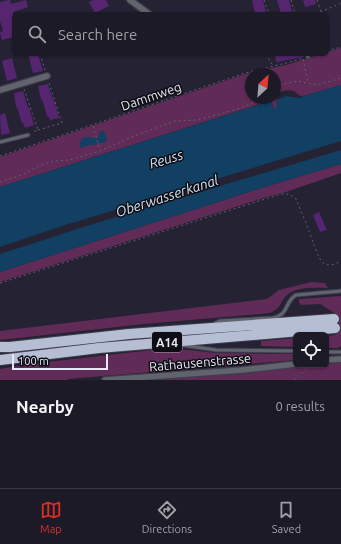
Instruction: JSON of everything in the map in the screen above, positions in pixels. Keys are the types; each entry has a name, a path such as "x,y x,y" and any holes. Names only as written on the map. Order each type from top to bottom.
{"highway":[{"name":"A14","path":"0,360 335,323 203,328 106,336 3,348"}],"street":[{"path":"130,0 146,12"},
{"path":"0,90 47,76"},
{"path":"329,360 341,359"},
{"name":"Rathausenstrasse","path":"105,380 242,370 293,364"}],"lane":[{"path":"0,142 28,135"},
{"path":"203,328 220,321 278,317 285,311 291,298 296,295 341,291"},
{"path":"167,342 216,350 293,351"},
{"path":"329,352 341,352"}],"path":[{"path":"264,0 268,12"},
{"path":"291,0 294,12"},
{"path":"317,0 321,12 341,3"},
{"path":"329,50 341,47"},
{"path":"28,135 38,130 62,123 41,56"},
{"path":"267,56 273,66"},
{"name":"Dammweg","path":"0,156 245,73 285,64 306,56"},
{"path":"303,58 308,84"},
{"path":"281,85 298,81 315,85 324,84 341,78"},
{"path":"22,83 38,130"},
{"path":"0,182 22,175 43,164 55,161 70,160 100,151 134,136 175,121 198,120 250,104"},
{"path":"93,125 100,151"},
{"path":"0,283 286,193 296,198 319,258 323,263 332,265 341,261"},
{"path":"294,380 308,368"}],"shaded area":[{"path":"341,48 341,85 303,96 292,90 281,92 281,68 271,68 315,56 329,56 329,51"},
{"path":"245,74 245,104 261,104 0,187 0,157"},
{"path":"272,104 277,104 277,108 275,109"},
{"path":"341,164 341,173 286,192 0,282 0,272"},
{"path":"311,282 325,283 328,288 305,288 289,293 278,308 270,313 144,324 0,340 0,331 267,299 279,290"},
{"path":"341,296 341,346 337,348 329,348 329,336 336,334 336,314 320,304 301,305 299,299"},
{"path":"293,338 293,347 261,346 261,341"},
{"path":"170,348 217,353 293,354 293,360 67,380 0,380 0,369 29,364"},
{"path":"341,362 341,380 150,380 293,367 329,368 329,364"}],"water":[{"name":"Reuss","path":"341,85 341,141 62,226 0,247 0,187 262,104 272,104 276,109 276,104 281,104 281,98 286,96 300,98"},
{"path":"100,131 103,131 106,135 107,141 82,148 80,147 80,141 84,137 98,138"},
{"path":"341,150 341,164 0,272 0,254 96,223"}],"building":[{"path":"10,0 11,4 26,0 28,7 12,12 12,38 2,40 0,33 3,31 0,21 0,2"},
{"path":"93,0 106,0 109,6 94,12 89,2"},
{"path":"252,0 263,0 266,12 255,12"},
{"path":"277,0 289,0 292,11 280,12"},
{"path":"303,0 315,0 316,4 305,7"},
{"path":"29,56 39,56 43,71 33,73"},
{"path":"275,56 304,56 304,57 276,62"},
{"path":"12,58 17,78 7,81 2,61"},
{"path":"48,84 59,118 50,120 47,116 42,99 41,100 38,86"},
{"path":"23,91 34,125 25,128 16,107 14,93"},
{"path":"5,113 10,133 1,135 0,115"},
{"path":"319,212 327,230 320,232 313,215"}],"water label":[{"name":"Oberwasserkanal","path":"167,196"}]}
